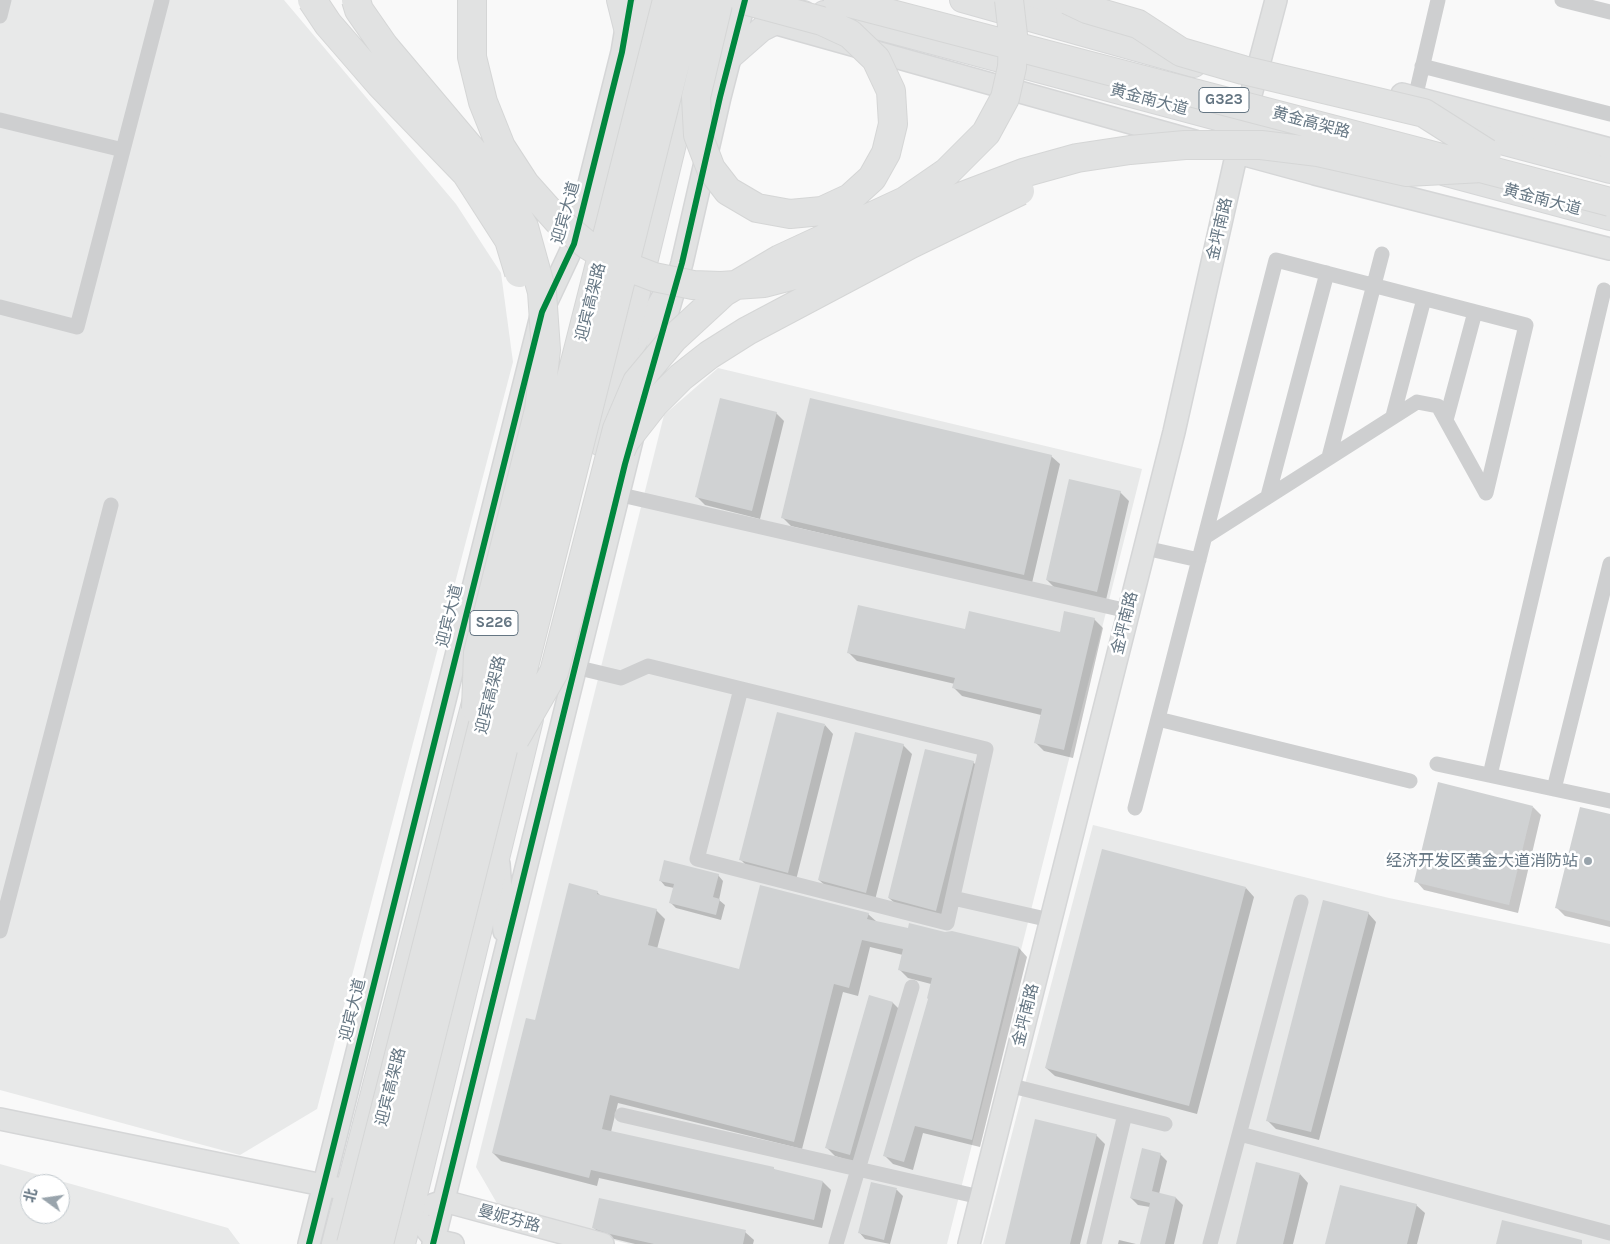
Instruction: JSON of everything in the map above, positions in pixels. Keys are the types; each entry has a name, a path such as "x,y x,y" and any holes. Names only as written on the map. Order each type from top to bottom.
{"highway":[{"path":"312,0 328,24 380,84 466,174 509,240 525,290 532,330 539,410"},
{"path":"356,0 360,10 384,46 492,174 524,227 542,292 546,350 539,410 478,653 487,763"},
{"path":"472,0 472,58 483,102 501,147 525,184 558,221 586,244 615,262 654,277 693,285 721,286 764,283 818,269 960,197 1023,173 1077,158 1130,150 1194,145 1261,145 1318,152 1407,172 1485,160"},
{"name":"迎宾高架路","path":"379,1244 487,763 667,0"},
{"name":"黄金高架路","path":"911,0 1485,160 1610,202"},
{"path":"609,493 617,429 637,382 673,339 724,292 780,258 905,201 948,172 986,132 1005,98 1012,67 1013,35 1009,0"},
{"path":"1068,0 1087,9 1138,24 1181,52 1424,113 1485,160"},
{"path":"723,3 822,21 850,34 876,59 891,91 893,124 886,153 872,178 850,198 822,211 790,214 758,208 728,191 711,169 698,135 696,97 723,3"},
{"name":"迎宾高架路","path":"351,1244 487,763 723,3"},
{"name":"黄金高架路","path":"829,6 1485,160 1610,186"},
{"path":"487,763 554,672 625,441 654,404 681,377 709,355 747,331 911,244 1052,176 1130,150"}],"main road":[{"path":"619,0 626,28"},
{"name":"迎宾大道","path":"334,1244 590,253 648,0"},
{"name":"黄金南大道","path":"777,0 829,6 1243,125 1408,163 1610,218"},
{"path":"962,0 1035,8 1256,73 1412,107 1610,171"},
{"path":"403,1244 498,850 620,371 723,3"},
{"path":"730,57 750,37 773,23 829,6"}],"street":[{"path":"0,16 4,0"},
{"path":"0,307 77,327 162,0"},
{"name":"迎宾大道","path":"309,1244 539,321 574,244 626,28 631,0"},
{"path":"684,0 723,3 773,23 1155,130 1315,174 1610,249"},
{"name":"金坪南路","path":"969,1244 1174,432 1243,125 1276,0"},
{"path":"1412,107 1438,0"},
{"path":"1562,0 1610,12"},
{"path":"440,1243 444,1201 575,667 609,493 682,263 730,57 723,3"},
{"path":"1035,8 1183,46 1256,73 1354,83 1412,107 1610,149"},
{"path":"1422,66 1610,114"},
{"path":"0,120 123,150"},
{"path":"1155,130 1243,125 1315,174"},
{"path":"1330,457 1382,254"},
{"path":"1135,808 1276,260 1526,325 1486,492 1438,406 1417,402 1205,537"},
{"path":"620,371 682,263"},
{"path":"1268,496 1327,273"},
{"path":"1490,775 1604,290"},
{"path":"1393,416 1424,298"},
{"path":"1446,420 1475,312"},
{"path":"609,493 1128,611"},
{"path":"0,931 111,504"},
{"path":"1145,548 1199,560"},
{"path":"1554,789 1610,564"},
{"path":"575,667 621,678 648,666 986,749 947,923 697,859 741,689"},
{"path":"1158,719 1410,781"},
{"path":"1438,764 1610,801"},
{"path":"412,830 416,927"},
{"path":"498,850 506,948"},
{"path":"953,898 1050,920"},
{"path":"1210,1244 1301,902"},
{"path":"836,1244 912,987"},
{"path":"1008,1085 1165,1124"},
{"path":"1094,1244 1125,1114"},
{"path":"622,1115 980,1197"},
{"path":"0,1119 348,1191 412,1212 440,1243"},
{"path":"1240,1134 1610,1233"},
{"path":"412,1212 444,1201"},
{"name":"曼妮芬路","path":"444,1201 603,1244"}],"shaded area":[{"path":"0,0 284,0 456,204 501,273 513,362 317,1109 240,1155 0,1090"},
{"path":"718,368 1142,469 947,1244 629,1244 502,1212 476,1167 664,415"},
{"path":"1093,825 1389,898 1610,944 1610,1244 983,1244"},
{"path":"0,1164 36,1174 20,1174 20,1224 70,1224 70,1184 228,1228 240,1244 0,1244"}],"building":[{"path":"720,398 777,412 752,511 695,497"},
{"path":"810,398 1052,455 1024,575 781,518"},
{"path":"1069,479 1121,491 1097,592 1046,580"},
{"path":"858,605 965,629 969,611 1060,632 1064,611 1095,618 1064,750 1034,743 1042,709 952,688 955,678 847,653"},
{"path":"777,712 825,724 788,873 739,860"},
{"path":"855,732 904,744 866,893 818,880"},
{"path":"925,749 974,761 936,911 888,898"},
{"path":"1438,782 1533,806 1509,905 1414,882"},
{"name":"经济开发区黄金大道消防站","path":"1580,807 1610,814 1610,921 1555,908"},
{"path":"1102,849 1246,887 1189,1106 1045,1068"},
{"path":"664,860 719,874 713,897 720,899 716,915 669,903 674,884 659,881"},
{"path":"569,883 598,891 597,894 657,909 648,945 739,969 760,885 869,913 867,919 908,928 909,923 1019,947 972,1140 915,1126 904,1162 883,1156 928,999 932,978 898,970 903,949 862,940 849,988 834,984 794,1142 610,1095 602,1129 774,1167 774,1169 823,1181 814,1220 591,1170 589,1178 492,1153 526,1018 535,1020"},
{"path":"1323,900 1369,912 1311,1132 1266,1121"},
{"path":"869,995 893,1002 850,1155 825,1148"},
{"path":"1035,1119 1097,1134 1070,1244 1005,1244"},
{"path":"1142,1148 1161,1153 1152,1191 1176,1197 1165,1244 1140,1244 1150,1203 1130,1198"},
{"path":"1256,1162 1300,1173 1283,1244 1236,1244"},
{"path":"871,1182 897,1188 884,1240 858,1233"},
{"path":"1340,1185 1417,1204 1407,1244 1325,1244"},
{"path":"599,1198 746,1230 743,1244 654,1244 610,1234 592,1228"},
{"path":"1502,1220 1582,1240 1582,1244 1496,1244"}],"cycle path":[{"path":"309,1244 542,312 574,244 622,52 631,0"},
{"path":"433,1244 625,464 682,263 720,97 745,0"}],"place":[{"name":"经济开发区黄金大道消防站","path":"1588,861"}]}
